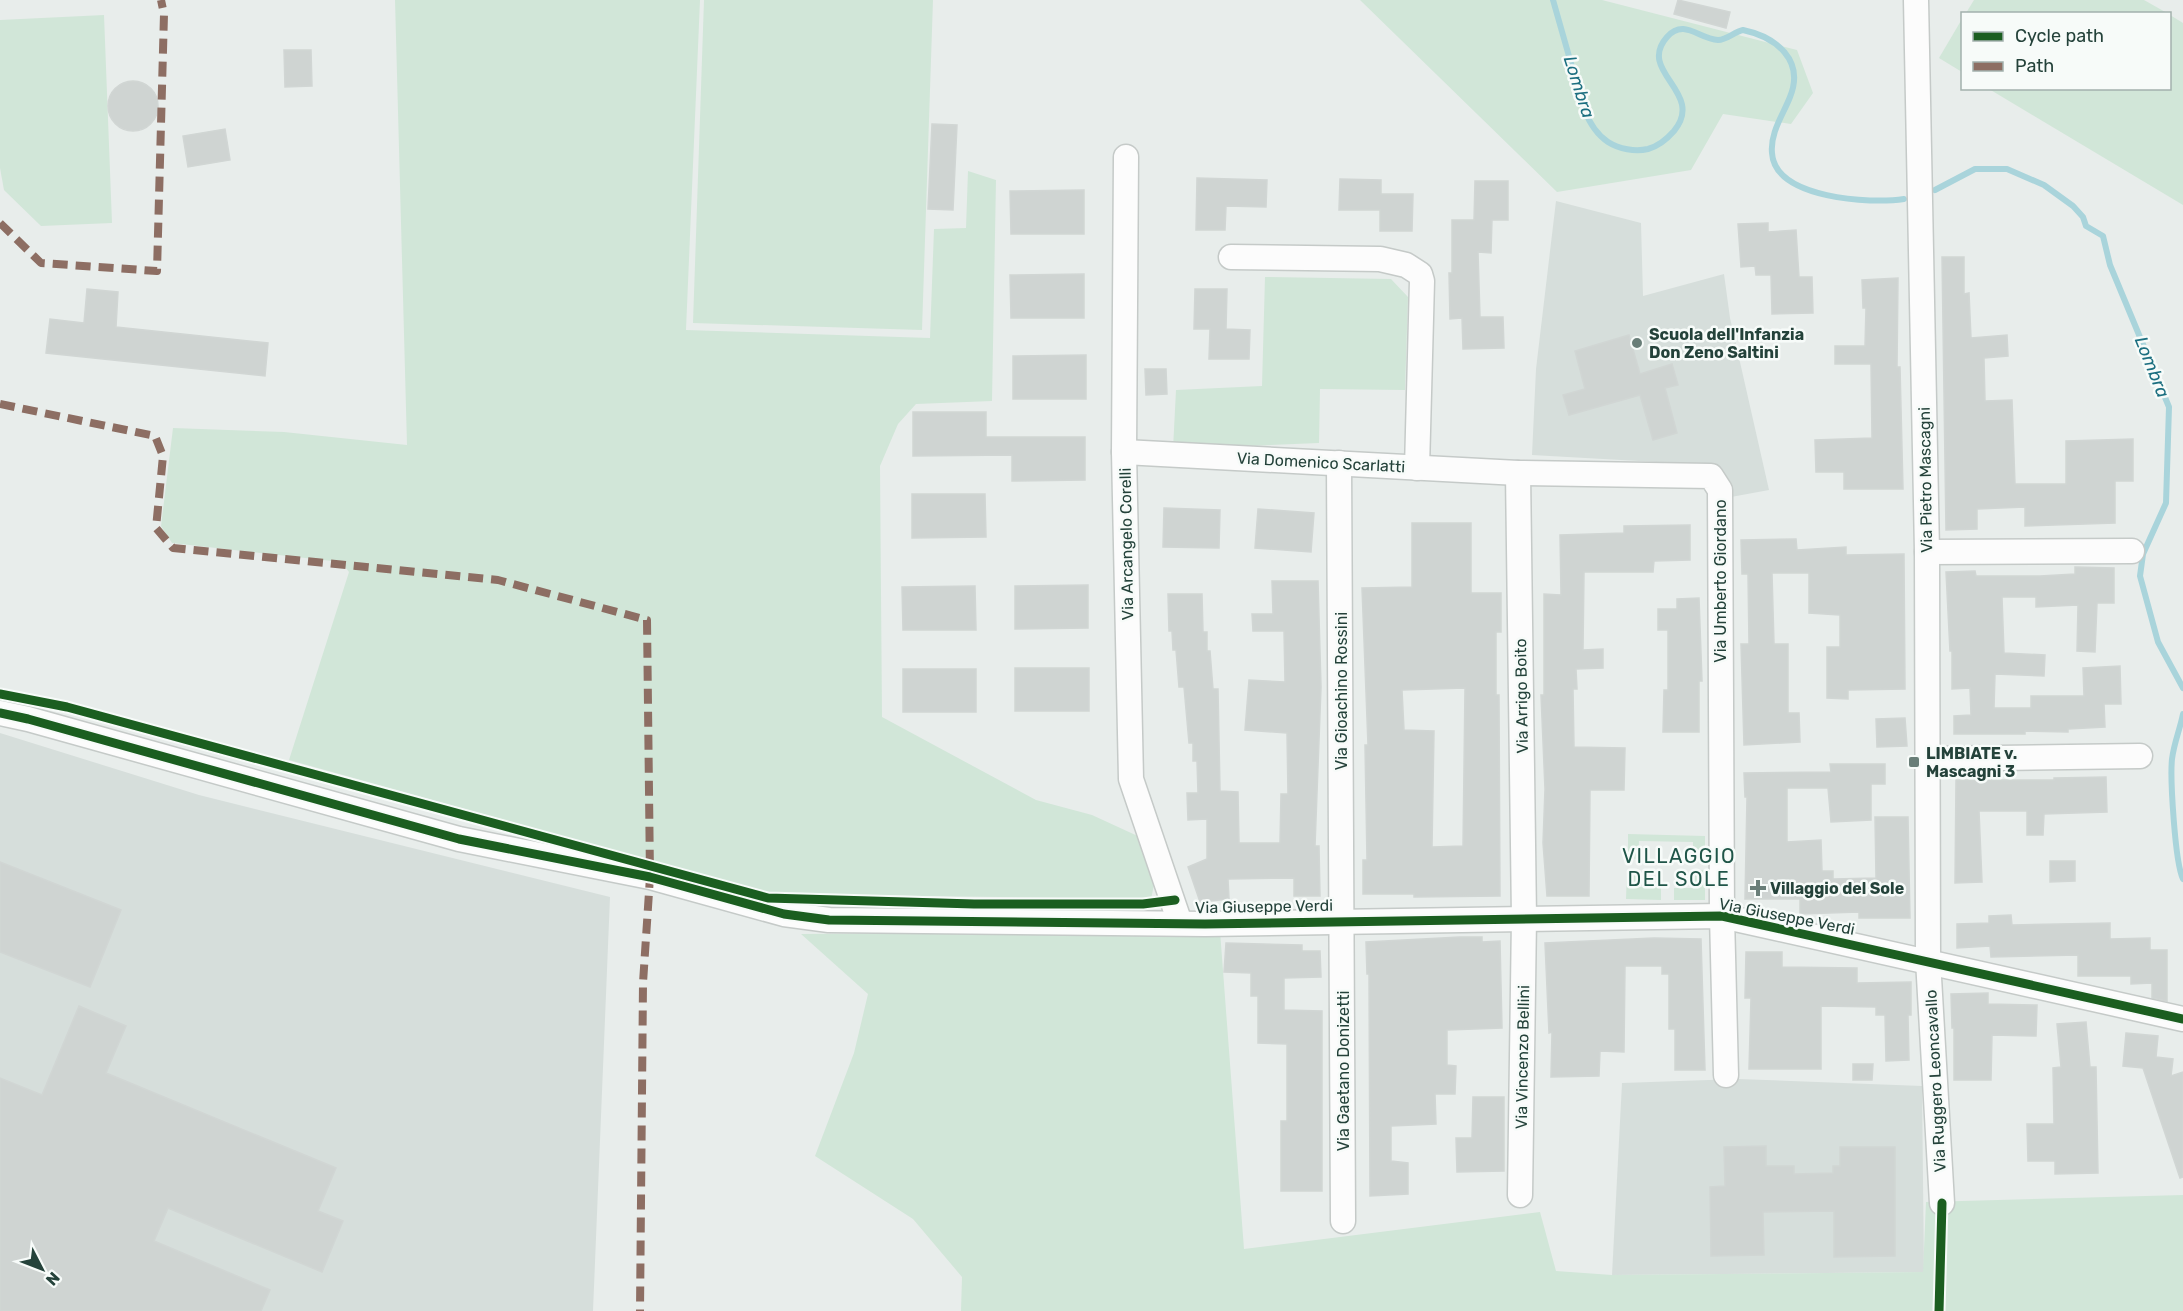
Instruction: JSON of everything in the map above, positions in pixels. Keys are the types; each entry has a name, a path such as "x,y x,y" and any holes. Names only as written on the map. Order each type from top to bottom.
{"street":[{"name":"Via Pietro Mascagni","path":"1917,0 1927,552 1928,960"},
{"name":"Via Arcangelo Corelli","path":"1126,157 1124,452 1131,779 1180,923"},
{"path":"1231,257 1380,259 1406,264 1420,274 1422,281 1417,468"},
{"name":"Via Domenico Scarlatti","path":"1124,452 1518,473"},
{"name":"Via Gioachino Rossini","path":"1339,463 1343,920"},
{"name":"Via Umberto Giordano","path":"1518,473 1711,477 1720,490 1722,916"},
{"name":"Via Arrigo Boito","path":"1518,473 1524,918"},
{"path":"1927,552 2132,551"},
{"name":"Via Giuseppe Verdi","path":"0,713 459,839 650,877 784,914 829,920 1180,923 1722,916 1928,960 2183,1019"},
{"path":"1929,759 2140,756"},
{"path":"1722,916 1726,1076"},
{"name":"Via Vincenzo Bellini","path":"1520,1195 1524,918"},
{"name":"Via Gaetano Donizetti","path":"1343,920 1343,1221"},
{"name":"Via Ruggero Leoncavallo","path":"1928,960 1942,1203"}],"shaded area":[{"name":"Scuola dell'Infanzia Don Zeno Saltini","path":"1556,201 1641,223 1643,296 1724,274 1730,318 1769,490 1731,497 1730,482 1710,465 1532,455 1536,369"},
{"path":"0,733 199,795 610,897 593,1311 0,1311"},
{"path":"1738,1079 1922,1086 1924,1272 1612,1275 1622,1083"}],"green space":[{"path":"395,0 700,0 686,330 930,338 934,229 966,228 968,171 996,180 992,401 916,404 898,424 880,466 882,717 1036,800 1092,815 1142,838 1155,880 1151,899 771,894 289,760 349,572 341,562 172,543 161,526 173,428 284,432 407,445"},
{"path":"704,0 933,0 922,330 693,323"},
{"path":"1360,0 1602,0 1797,50 1813,93 1791,124 1723,114 1691,170 1557,192"},
{"path":"1974,0 2144,0 2165,12 1967,12"},
{"path":"104,15 112,223 41,226 4,190 0,168 0,20"},
{"path":"2171,16 2183,23 2183,205 1991,90 2171,90"},
{"path":"1961,21 1961,71 1939,58"},
{"path":"1265,277 1391,279 1408,297 1405,390 1320,389 1319,443 1173,449 1176,390 1262,386"},
{"path":"1628,834 1705,836 1705,858 1693,857 1693,842 1639,841 1638,859 1628,858"},
{"path":"1705,870 1705,900 1674,900 1674,888 1693,888 1693,871"},
{"path":"1627,871 1639,871 1639,887 1661,887 1661,900 1626,899"},
{"path":"1220,931 1244,1249 1540,1212 1556,1271 1612,1275 1923,1272 1926,1202 2183,1195 2183,1311 961,1311 962,1277 913,1219 815,1156 854,1053 868,994 801,934"}],"building":[{"path":"1678,0 1730,12 1726,28 1674,14"},
{"path":"284,50 311,50 312,86 285,87"},
{"path":"128,81 138,81 151,88 158,101 158,111 151,124 138,131 128,131 119,127 112,120 108,111 108,101 112,92 119,85"},
{"path":"932,124 957,125 953,210 928,209"},
{"path":"225,129 230,160 188,167 183,136"},
{"path":"1197,178 1267,180 1266,207 1226,206 1225,230 1196,230"},
{"path":"1340,179 1381,180 1381,194 1413,194 1412,231 1380,231 1380,210 1339,210"},
{"path":"1475,181 1508,181 1508,220 1492,220 1491,253 1478,252 1480,317 1503,317 1504,348 1463,349 1462,318 1450,319 1449,273 1452,273 1452,220 1474,220"},
{"path":"1084,190 1084,234 1011,234 1010,191"},
{"path":"1768,223 1768,232 1796,230 1799,277 1812,277 1813,313 1772,314 1771,275 1756,275 1755,266 1741,267 1738,224"},
{"path":"1942,257 1964,257 1964,294 1969,293 1971,338 2007,335 2008,356 1984,358 1985,401 2012,400 2015,484 2066,484 2066,441 2133,439 2133,481 2115,481 2115,523 2025,526 2025,507 1977,509 1977,529 1946,530"},
{"path":"1084,274 1084,318 1011,318 1010,275"},
{"path":"1898,278 1897,367 1900,367 1903,489 1844,489 1844,472 1816,472 1815,440 1872,438 1871,364 1835,364 1835,346 1865,346 1866,308 1863,308 1862,280"},
{"path":"87,289 118,292 116,327 268,343 265,376 46,353 50,319 84,323"},
{"path":"1195,289 1227,289 1226,329 1250,330 1249,359 1209,359 1210,329 1194,329"},
{"path":"1629,335 1640,374 1672,364 1678,385 1665,388 1677,433 1653,440 1640,395 1569,415 1563,395 1585,389 1575,351"},
{"path":"1086,355 1086,399 1013,399 1013,356"},
{"path":"1145,369 1166,369 1167,394 1146,395"},
{"path":"913,412 986,412 986,437 1085,437 1085,480 1012,481 1012,455 913,456"},
{"path":"912,494 985,494 986,537 912,538"},
{"path":"1164,508 1220,510 1219,548 1163,547"},
{"path":"1258,509 1314,513 1311,552 1255,548"},
{"path":"1412,523 1471,523 1471,593 1501,593 1501,632 1496,632 1496,695 1499,695 1500,896 1414,897 1414,894 1363,894 1363,860 1367,860 1365,745 1368,745 1362,588 1412,587","holes":["1465,688 1463,846 1432,847 1434,731 1404,730 1402,690"]},
{"path":"1690,525 1690,560 1654,561 1653,572 1584,572 1583,650 1603,649 1603,668 1576,669 1577,689 1573,689 1574,747 1625,748 1624,790 1590,790 1589,896 1547,896 1543,843 1545,789 1541,695 1544,695 1544,594 1561,595 1560,535 1624,533 1624,526"},
{"path":"1796,539 1797,550 1846,547 1846,555 1904,554 1905,689 1848,690 1848,699 1827,698 1827,647 1840,647 1840,615 1809,613 1809,573 1772,573 1774,644 1788,644 1788,713 1799,713 1800,742 1744,745 1741,644 1749,644 1748,574 1742,574 1741,540"},
{"path":"2075,567 2114,568 2114,603 2097,603 2095,652 2077,651 2078,605 2036,607 2036,597 2002,597 2004,653 2045,655 2044,676 1995,674 1994,708 2031,708 2031,696 2084,696 2083,668 2120,666 2121,704 2104,704 2105,727 2068,729 2068,732 2025,731 2025,734 1954,734 1954,716 1971,715 1970,688 1952,689 1952,651 1950,651 1946,572 1975,571 1976,576 2040,576 2075,574"},
{"path":"1272,581 1318,581 1321,687 1315,846 1319,846 1320,896 1294,896 1294,878 1228,879 1229,899 1200,902 1188,867 1207,859 1207,819 1188,820 1187,793 1198,793 1197,761 1193,761 1193,743 1189,743 1184,687 1179,687 1176,650 1173,650 1172,631 1169,631 1168,594 1202,594 1203,632 1207,632 1207,651 1210,651 1213,689 1218,689 1220,791 1238,792 1239,843 1280,843 1281,794 1288,794 1287,733 1245,730 1249,680 1285,682 1284,631 1253,631 1252,614 1273,614"},
{"path":"1088,585 1088,628 1015,629 1015,586"},
{"path":"975,586 976,630 903,630 902,587"},
{"path":"1699,598 1702,681 1699,681 1699,732 1663,732 1664,690 1668,690 1668,630 1658,630 1658,609 1677,609 1677,599"},
{"path":"1015,668 1089,668 1089,711 1015,711"},
{"path":"903,669 976,669 976,712 903,712"},
{"path":"1905,718 1907,746 1877,747 1876,719"},
{"path":"1830,764 1885,764 1885,784 1871,784 1871,820 1831,822 1828,788 1787,788 1787,842 1821,840 1822,871 1833,871 1833,879 1876,878 1875,817 1908,817 1910,918 1859,918 1859,912 1800,914 1800,899 1745,899 1747,797 1745,797 1744,773 1831,772"},
{"path":"2106,777 2107,812 2044,814 2043,835 2027,835 2027,811 1979,811 1982,882 1955,883 1956,780 2054,780 2054,778"},
{"path":"2050,861 2075,861 2075,881 2050,882"},
{"path":"0,862 121,910 90,987 0,952"},
{"path":"2011,915 2012,925 2110,923 2110,939 2150,938 2150,950 2167,950 2167,1001 2152,998 2152,983 2131,984 2131,976 2078,976 2078,955 1991,957 1990,946 1957,948 1957,924 1989,923 1989,916"},
{"path":"1482,937 1482,942 1500,941 1502,1028 1447,1030 1447,1065 1456,1066 1455,1094 1435,1094 1436,1124 1391,1126 1391,1161 1408,1163 1408,1194 1370,1196 1369,974 1367,974 1366,942"},
{"path":"1654,938 1701,939 1705,1070 1675,1070 1675,1029 1669,1029 1669,974 1662,974 1662,966 1625,966 1624,1052 1600,1051 1599,1076 1551,1077 1552,1032 1549,1033 1545,943"},
{"path":"1226,943 1302,945 1302,951 1320,951 1321,977 1284,978 1284,1010 1322,1011 1322,1191 1281,1191 1281,1121 1287,1121 1287,1044 1258,1043 1258,996 1251,996 1251,973 1224,972"},
{"path":"1746,952 1782,952 1782,967 1857,968 1857,983 1911,982 1911,1015 1908,1015 1909,1060 1886,1061 1885,1015 1876,1015 1876,1007 1821,1006 1821,1069 1749,1069 1751,998 1745,998"},
{"path":"1988,993 1988,1004 2037,1005 2036,1036 1992,1035 1991,1080 1954,1080 1954,1028 1952,1028 1951,994"},
{"path":"79,1006 126,1026 106,1073 336,1168 318,1211 343,1221 322,1272 168,1208 154,1241 270,1290 261,1311 0,1311 0,1078 42,1095"},
{"path":"2086,1022 2090,1067 2096,1067 2098,1173 2055,1174 2055,1161 2028,1161 2027,1124 2054,1124 2053,1068 2061,1067 2057,1024"},
{"path":"2126,1033 2158,1036 2156,1057 2173,1059 2171,1076 2183,1072 2183,1177 2180,1178 2143,1068 2123,1066"},
{"path":"1853,1064 1873,1064 1872,1080 1853,1080"},
{"path":"1473,1097 1504,1097 1504,1171 1457,1172 1456,1138 1472,1138"},
{"path":"1766,1146 1766,1166 1794,1166 1794,1174 1833,1173 1833,1166 1840,1166 1840,1147 1895,1147 1895,1256 1834,1257 1834,1211 1763,1212 1764,1255 1711,1256 1710,1187 1725,1186 1724,1147"}],"waterway":[{"name":"Lombra","path":"1553,0 1584,109 1593,127 1608,142 1627,149 1643,150 1659,144 1674,131 1682,117 1682,105 1660,61 1660,49 1673,32 1686,29 1718,40 1743,30 1755,33 1776,45 1784,52 1794,72 1794,84 1790,97 1773,138 1772,153 1777,168 1789,180 1806,189 1827,195 1849,199 1904,199"},
{"name":"Lombra","path":"1935,190 1975,169 2007,169 2044,185 2073,206 2083,217 2086,226 2103,236 2110,265 2169,407 2166,503 2143,554 2140,576 2158,642 2183,688"},
{"name":"Lombra","path":"2183,714 2173,753 2172,769 2175,839 2183,879"}],"marked path":[{"path":"0,223 41,263 157,271 164,14 161,0"},
{"path":"0,404 155,436 163,456 156,528 173,548 498,580 647,620 650,877 643,983 640,1311"}],"cycle path":[{"path":"0,694 67,707 768,898 974,904 1143,904 1175,900"},
{"path":"0,713 459,839 650,877 784,914 829,920 1205,924 1722,916 2183,1019"},
{"path":"1939,1311 1942,1203"}],"place":[{"name":"Scuola dell'Infanzia Don Zeno Saltini","path":"1637,343"},
{"name":"LIMBIATE v. Mascagni 3","path":"1914,762"},
{"name":"Villaggio del Sole","path":"1758,888"}],"district":[{"name":"VILLAGGIO DEL SOLE","path":"1679,868"}]}
